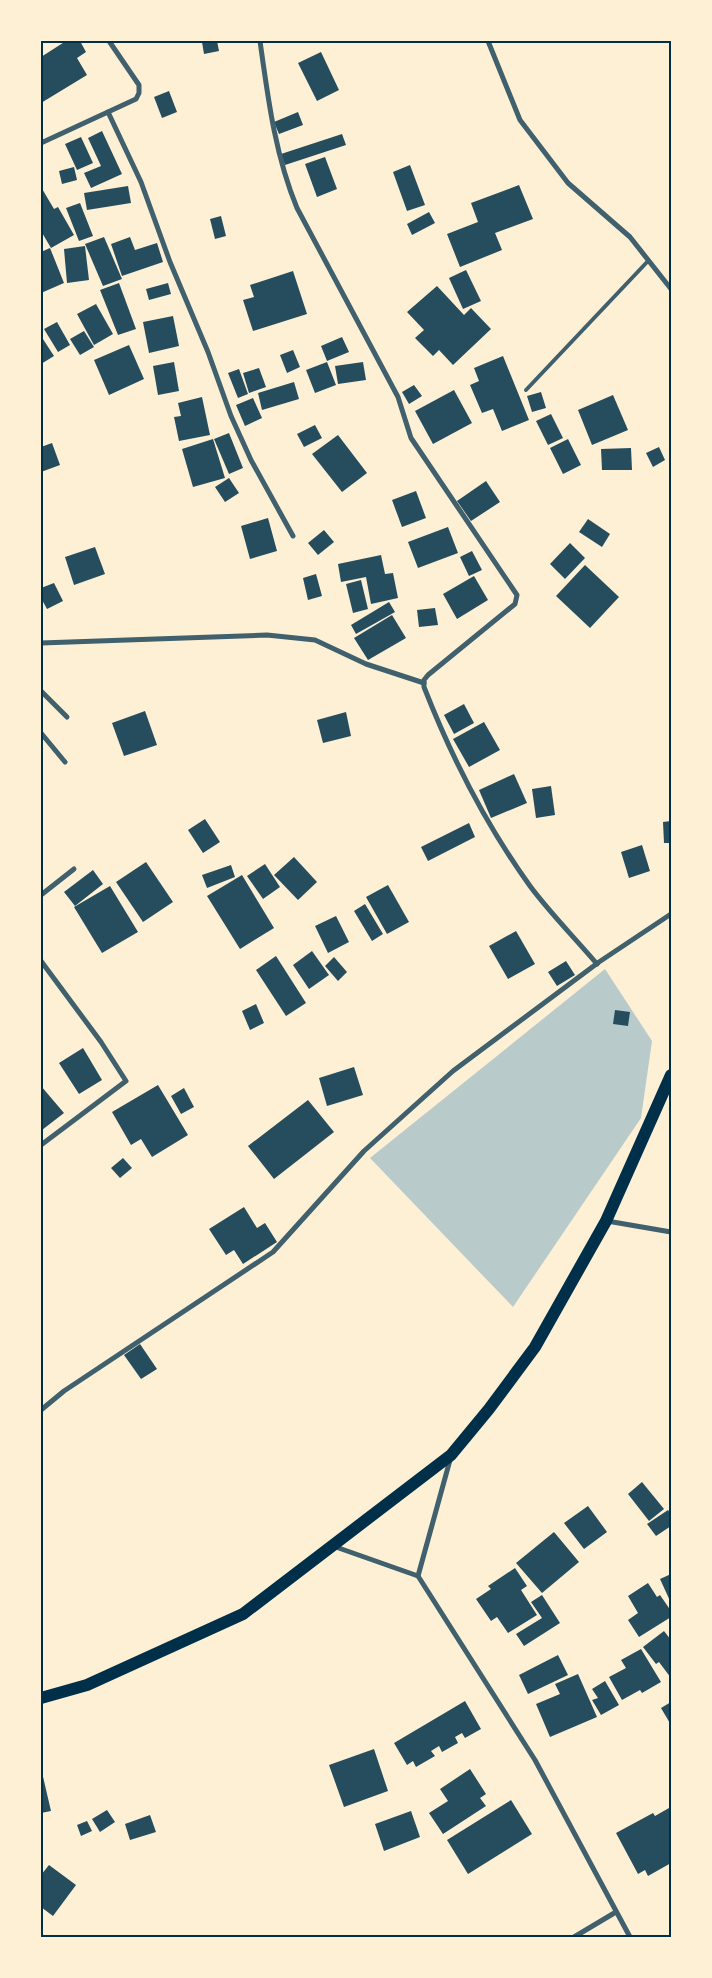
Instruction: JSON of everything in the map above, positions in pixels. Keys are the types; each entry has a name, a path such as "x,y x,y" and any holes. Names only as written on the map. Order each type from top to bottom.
{"main road":[{"path":"41,1698 87,1684 243,1614 451,1455 490,1409 536,1346 606,1220 671,1075"}],"street":[{"path":"41,143 136,99 139,93 139,85 109,41"},
{"path":"260,41 275,135 289,188 297,208 398,397 411,438 517,595 515,604 428,675 424,683 445,741 489,821 530,886 597,964"},
{"path":"488,41 520,120 568,183 630,237 671,289"},
{"path":"108,112 141,182 170,262 208,352 231,416 252,460 293,536"},
{"path":"41,643 267,634 314,640 366,664 424,683"},
{"path":"41,691 67,717"},
{"path":"41,733 65,762"},
{"path":"41,895 74,869"},
{"path":"41,1410 64,1390 273,1252 364,1151 453,1071 597,964 671,914"},
{"path":"41,961 101,1042 126,1081 41,1145"},
{"path":"606,1220 671,1232"},
{"path":"418,1576 451,1455"},
{"path":"332,1546 418,1576 535,1760 630,1937"},
{"path":"574,1937 616,1912"}],"lane":[{"path":"526,390 648,261"}],"shaded area":[{"path":"605,969 652,1041 641,1118 513,1307 370,1158"}],"building":[{"path":"66,41 80,41 86,52 77,58 87,75 41,103 41,57"},
{"path":"217,41 219,51 204,54 202,42"},
{"path":"321,52 339,90 317,101 298,63"},
{"path":"169,91 177,112 162,118 154,97"},
{"path":"298,112 303,125 279,134 274,122"},
{"path":"102,131 122,174 91,188 84,173 101,166 88,138"},
{"path":"342,134 346,145 285,165 281,154"},
{"path":"81,137 93,163 77,170 65,144"},
{"path":"325,157 337,189 317,197 305,164"},
{"path":"410,165 425,205 407,211 393,172"},
{"path":"74,167 77,180 62,184 59,171"},
{"path":"519,185 533,219 495,233 502,250 460,267 447,234 478,222 471,203"},
{"path":"128,186 131,203 87,210 84,193"},
{"path":"41,187 54,209 58,207 74,235 51,248 41,231"},
{"path":"80,203 93,236 79,241 66,208"},
{"path":"429,212 435,223 412,235 407,224"},
{"path":"221,216 226,236 215,239 210,219"},
{"path":"104,237 122,279 103,286 85,244"},
{"path":"130,237 135,250 157,243 163,262 122,276 111,244"},
{"path":"85,246 89,280 67,283 64,249"},
{"path":"50,248 64,283 41,293 41,252"},
{"path":"466,270 481,301 463,309 449,278"},
{"path":"293,271 307,314 253,331 243,300 254,297 250,285"},
{"path":"119,283 136,329 118,335 100,290"},
{"path":"168,283 171,294 149,300 146,289"},
{"path":"437,286 464,315 471,308 491,329 453,365 439,350 433,356 415,338 424,330 407,312"},
{"path":"96,304 113,334 94,345 77,314"},
{"path":"173,316 179,346 149,353 143,322"},
{"path":"57,322 70,345 58,352 44,329"},
{"path":"84,331 94,347 80,355 70,339"},
{"path":"41,336 54,356 41,364"},
{"path":"342,337 349,352 327,361 321,346"},
{"path":"129,345 144,379 109,395 94,360"},
{"path":"293,350 300,367 287,373 280,355"},
{"path":"503,356 529,420 502,431 493,409 482,413 470,385 479,381 474,368"},
{"path":"174,362 179,391 158,395 153,366"},
{"path":"327,362 336,385 315,393 306,370"},
{"path":"363,362 366,380 338,384 335,366"},
{"path":"259,368 266,387 249,393 243,373"},
{"path":"239,369 248,394 238,398 228,373"},
{"path":"294,382 299,399 262,410 258,393"},
{"path":"414,385 422,396 409,404 402,392"},
{"path":"454,390 472,423 433,444 415,411"},
{"path":"541,392 546,408 532,412 527,396"},
{"path":"613,395 628,430 592,445 578,410"},
{"path":"202,397 210,435 179,441 174,417 181,416 178,403"},
{"path":"253,398 262,418 245,426 236,405"},
{"path":"551,414 563,438 548,445 536,421"},
{"path":"315,425 322,438 304,447 297,434"},
{"path":"229,433 243,468 229,474 214,439"},
{"path":"338,435 367,473 342,492 312,454"},
{"path":"213,439 225,478 193,487 182,449"},
{"path":"568,439 581,465 563,474 550,448"},
{"path":"52,443 60,465 41,472 41,447"},
{"path":"659,447 665,460 653,467 646,453"},
{"path":"631,448 632,470 602,470 601,449"},
{"path":"229,478 239,493 225,502 215,487"},
{"path":"486,481 500,502 471,521 457,501"},
{"path":"416,491 426,518 402,527 392,500"},
{"path":"268,518 277,551 250,559 241,526"},
{"path":"588,519 610,534 602,547 579,532"},
{"path":"448,527 458,553 418,568 408,542"},
{"path":"324,530 334,542 318,555 308,543"},
{"path":"570,543 585,558 565,579 550,564"},
{"path":"95,547 105,574 74,585 65,557"},
{"path":"472,551 482,570 469,576 460,557"},
{"path":"381,555 385,574 393,573 398,598 371,604 366,577 341,582 338,564"},
{"path":"585,565 619,597 590,628 556,596"},
{"path":"316,574 322,596 308,600 303,578"},
{"path":"474,576 488,600 457,619 443,594"},
{"path":"361,580 368,609 353,613 346,584"},
{"path":"54,583 63,601 47,609 41,598 41,588"},
{"path":"389,602 395,612 356,634 351,625"},
{"path":"435,608 438,625 419,627 417,610"},
{"path":"392,615 406,638 368,660 354,638"},
{"path":"464,704 474,723 454,734 444,715"},
{"path":"145,711 157,745 124,756 112,723"},
{"path":"346,712 351,736 323,743 317,720"},
{"path":"484,722 500,750 469,767 453,739"},
{"path":"514,774 527,803 491,818 479,790"},
{"path":"551,786 555,815 536,818 532,789"},
{"path":"205,819 220,842 203,853 188,830"},
{"path":"671,821 671,843 664,843 663,822"},
{"path":"469,823 475,837 428,861 421,847"},
{"path":"642,845 650,871 629,878 621,852"},
{"path":"294,857 317,882 298,900 274,875"},
{"path":"146,862 173,902 143,922 116,882"},
{"path":"265,864 280,887 263,899 247,876"},
{"path":"231,865 235,877 207,888 202,875"},
{"path":"93,870 103,884 75,906 64,892"},
{"path":"242,875 274,928 240,949 207,896"},
{"path":"388,885 409,922 387,934 366,897"},
{"path":"110,886 138,932 102,953 74,907"},
{"path":"365,904 383,934 372,941 354,911"},
{"path":"336,916 349,942 328,953 315,926"},
{"path":"516,931 535,964 508,979 489,946"},
{"path":"312,951 329,975 309,989 293,965"},
{"path":"276,956 306,1003 286,1016 256,970"},
{"path":"334,957 347,972 338,981 325,966"},
{"path":"566,961 575,975 557,986 548,972"},
{"path":"256,1004 264,1023 250,1030 242,1011"},
{"path":"615,1010 630,1012 628,1026 613,1024"},
{"path":"83,1048 102,1080 79,1094 59,1063"},
{"path":"354,1067 363,1095 327,1106 319,1078"},
{"path":"158,1085 188,1135 152,1157 141,1139 131,1145 112,1112"},
{"path":"41,1086 64,1113 42,1130 41,1129"},
{"path":"184,1088 194,1107 181,1114 171,1096"},
{"path":"308,1100 334,1132 274,1179 248,1146"},
{"path":"123,1158 132,1168 120,1178 111,1168"},
{"path":"244,1207 257,1228 265,1223 277,1242 243,1264 234,1250 226,1255 209,1229"},
{"path":"140,1344 157,1369 141,1379 124,1355"},
{"path":"642,1482 664,1509 649,1521 628,1494"},
{"path":"588,1506 607,1532 584,1549 564,1523"},
{"path":"668,1510 671,1514 671,1526 656,1536 647,1524"},
{"path":"554,1532 579,1562 542,1593 516,1563"},
{"path":"515,1568 527,1586 521,1590 537,1615 508,1633 497,1617 491,1621 476,1599 491,1589 488,1586"},
{"path":"671,1574 671,1603 660,1579"},
{"path":"648,1583 657,1597 660,1595 671,1611 671,1617 639,1637 628,1620 638,1613 628,1596"},
{"path":"542,1595 560,1623 524,1646 516,1634 542,1618 531,1602"},
{"path":"664,1631 671,1640 671,1678 659,1662 656,1664 643,1647"},
{"path":"641,1649 661,1682 642,1693 640,1690 622,1700 609,1677 626,1668 621,1660"},
{"path":"558,1655 568,1675 528,1694 519,1675"},
{"path":"578,1674 597,1717 550,1737 536,1704 560,1694 555,1684"},
{"path":"605,1681 619,1705 601,1715 592,1700 598,1698 592,1689"},
{"path":"465,1701 481,1729 465,1738 462,1733 455,1737 458,1743 442,1752 439,1746 431,1751 435,1756 416,1767 413,1761 407,1765 394,1743"},
{"path":"671,1702 671,1725 661,1708"},
{"path":"374,1749 388,1791 344,1807 329,1765"},
{"path":"41,1768 51,1811 41,1813"},
{"path":"470,1769 486,1794 480,1798 486,1806 443,1834 429,1813 448,1801 440,1789"},
{"path":"511,1800 532,1834 468,1874 447,1840"},
{"path":"669,1808 671,1863 648,1876 645,1870 638,1874 616,1833 653,1813 655,1816"},
{"path":"107,1810 115,1822 100,1832 92,1819"},
{"path":"411,1811 420,1837 384,1851 375,1824"},
{"path":"150,1815 156,1832 130,1840 125,1824"},
{"path":"87,1821 92,1831 81,1836 77,1825"},
{"path":"49,1865 76,1885 53,1916 41,1907 41,1875"}]}
